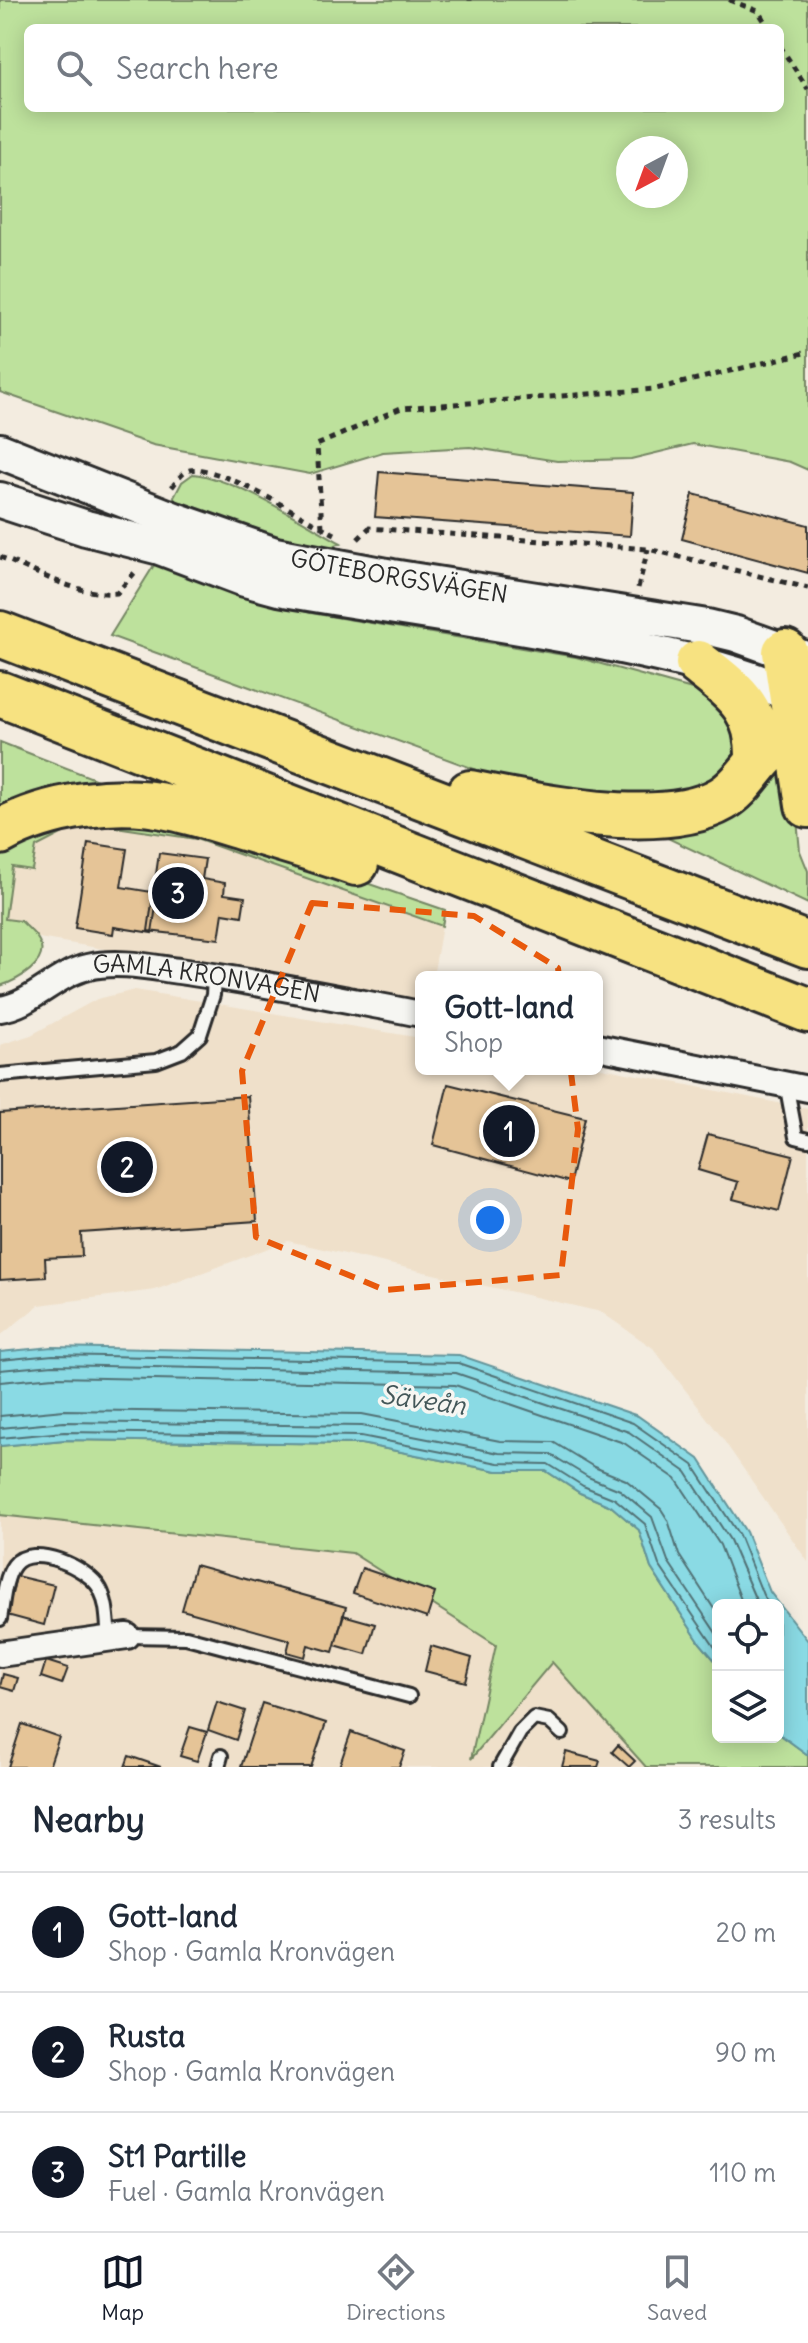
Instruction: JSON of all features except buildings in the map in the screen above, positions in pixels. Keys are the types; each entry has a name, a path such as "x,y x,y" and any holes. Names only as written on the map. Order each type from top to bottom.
{"highway":[{"path":"0,634 808,945"},
{"path":"698,663 734,691 745,704 755,722 759,739 758,762"},
{"path":"354,770 570,811 663,814 698,809 723,799 744,781 800,690"},
{"path":"800,690 808,805"},
{"path":"0,694 808,1010"},
{"path":"0,832 18,822 62,808 110,803 170,807 314,848 808,1023"}],"main road":[{"name":"GÖTEBORGSVÄGEN","path":"0,451 275,555 392,577 707,627 749,638 800,690"},
{"name":"GÖTEBORGSVÄGEN","path":"0,500 86,528 160,547 245,579 279,588 567,636 698,663 800,690"}],"street":[{"name":"GAMLA KRONVÄGEN","path":"0,1009 10,1008 57,980 87,967 129,965 214,976 415,1013"},
{"path":"603,1048 797,1086"},
{"path":"0,1654 118,1637"}],"lane":[{"path":"0,1075 156,1061 182,1051 200,1035 213,995 214,976"},
{"path":"797,1086 796,1137 808,1140"},
{"path":"0,1619 12,1567 22,1559 41,1556 71,1564 95,1581 118,1637 186,1637 409,1696"},
{"path":"500,1767 520,1732 534,1718 549,1721 562,1733"}],"path":[{"path":"729,0 758,11 766,24"},
{"path":"784,52 808,89"},
{"path":"322,528 317,445 401,408 656,389 808,352"},
{"path":"354,543 369,528 648,549 808,588"},
{"path":"636,596 648,549"},
{"path":"0,557 78,588 102,594 117,593 134,576 138,567"}],"highlighted area":[{"path":"312,903 474,916 558,968 578,1129 561,1275 385,1290 256,1237 242,1071"}],"shaded area":[{"path":"109,826 196,839 442,926 434,971 415,971 415,1001 3,932 14,852 67,831"},
{"path":"135,990 415,1037 415,1075 603,1075 603,1068 808,1109 808,1562 720,1435 653,1348 601,1312 288,1241 155,1290 39,1305 0,1336 0,1045 31,1035 97,999"},
{"path":"0,1515 352,1553 496,1645 471,1757 552,1661 646,1767 0,1767"}],"green space":[{"path":"0,0 808,0 808,470 790,462 693,444 631,459 557,461 470,447 383,452 310,474 153,445 0,392"},
{"path":"193,474 210,477 248,492 341,543 325,549 234,528 172,501 182,482"},
{"path":"156,562 233,593 311,613 576,657 703,692 734,716 739,750 717,786 633,798 488,774 110,636"},
{"path":"0,742 113,786 0,814"},
{"path":"779,764 795,799 800,851 808,871 808,904 661,835"},
{"path":"94,813 279,853 445,910 442,926 196,839 109,826 67,831 36,847 32,870 12,867 5,919 21,921 35,935 41,949 40,957 30,970 0,986 0,846"},
{"path":"64,1440 361,1444 497,1471 546,1471 580,1493 611,1506 639,1530 651,1568 712,1657 712,1743 784,1743 784,1737 808,1755 808,1767 646,1767 552,1662 471,1759 496,1645 352,1553 0,1515 0,1446"}],"water":[{"name":"Säveån","path":"52,1347 459,1355 638,1416 699,1459 746,1532 775,1599 712,1599 712,1657 651,1568 639,1530 611,1506 580,1493 546,1471 497,1471 361,1444 64,1440 0,1446 0,1352"},
{"path":"784,1610 808,1641 808,1755 784,1737"}],"place":[{"name":"St1 Partille","path":"178,893"},
{"name":"Gott-land","path":"509,1131"},
{"name":"Rusta","path":"127,1167"}]}
